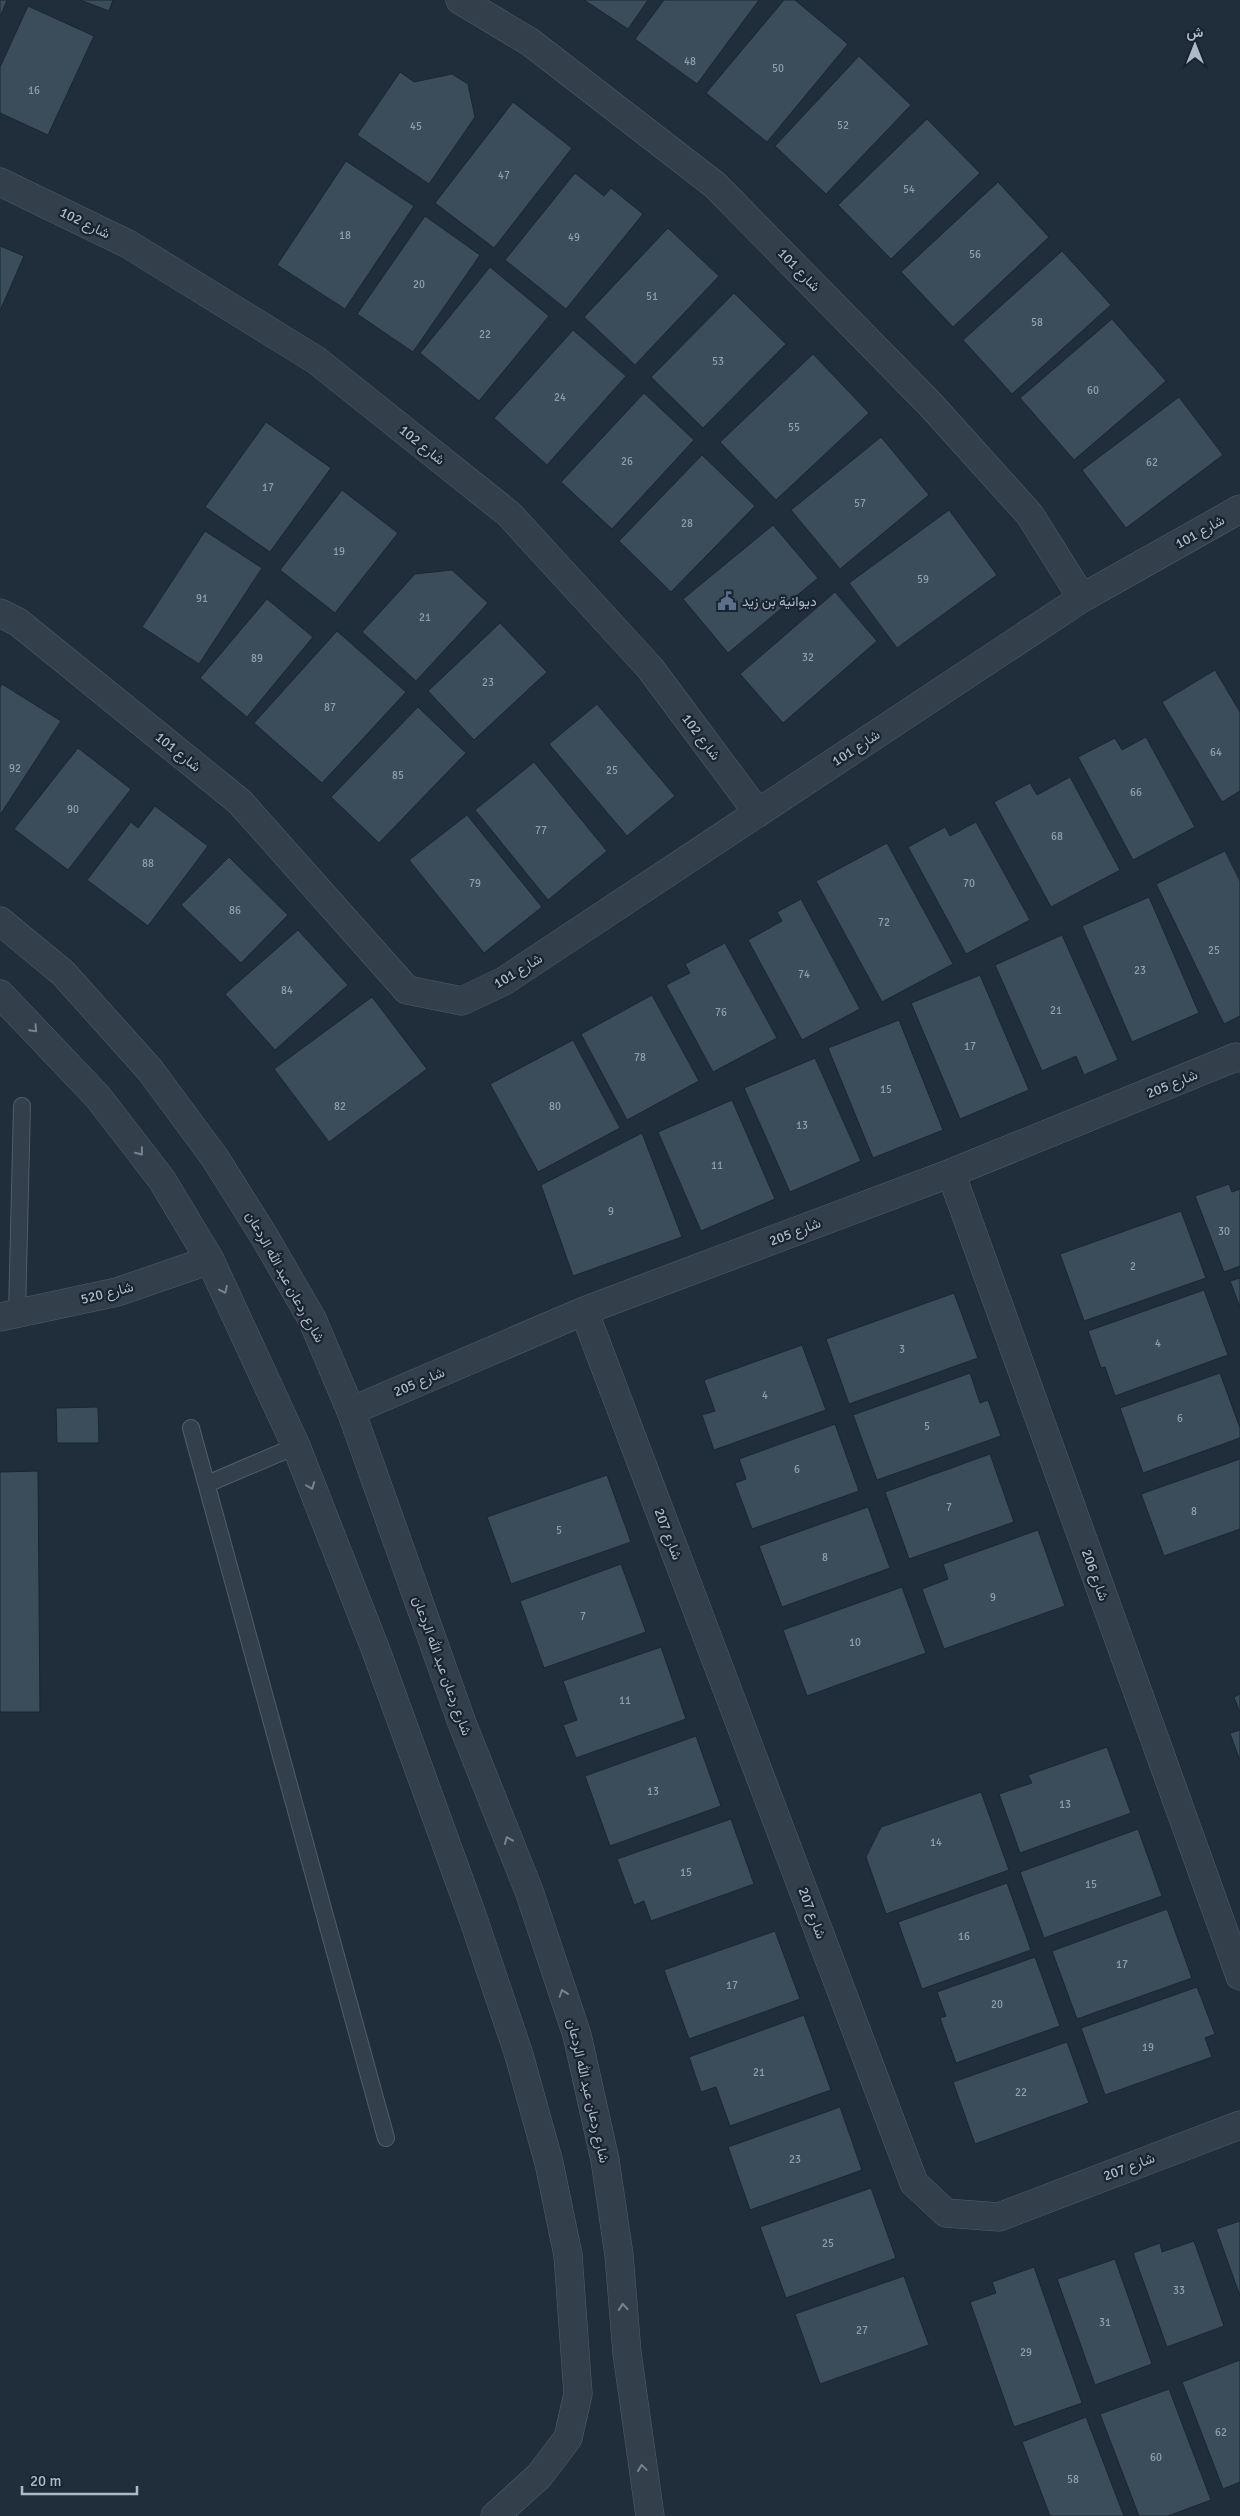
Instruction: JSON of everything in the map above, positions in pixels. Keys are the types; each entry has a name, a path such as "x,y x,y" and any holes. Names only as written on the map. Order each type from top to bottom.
{"street":[{"name":"شارع 101","path":"460,0 530,42 715,185 930,404 1030,515 1082,598"},
{"name":"شارع 102","path":"0,182 128,244 316,360 509,514 650,668 758,813"},
{"name":"شارع 101","path":"0,614 18,622 240,802 407,990 462,1001 504,981 1082,598 1240,509"},
{"name":"شارع ردعان عبد الله الردعان","path":"0,921 70,981 150,1070 215,1158 264,1236 312,1319 351,1412 462,1723 529,1892 577,2035 605,2160 618,2255 627,2353 650,2516"},
{"path":"0,994 98,1097 162,1180 210,1260 296,1446 375,1648 473,1918 519,2055 549,2163 568,2255 578,2394 568,2438 539,2476 495,2516"},
{"name":"شارع 205","path":"351,1412 584,1311 951,1173 1236,1057 1240,1058"},
{"name":"شارع 206","path":"951,1173 1240,1976"},
{"name":"شارع 520","path":"9,1315 118,1292 210,1260"},
{"name":"شارع 207","path":"584,1311 914,2183 946,2213 999,2216 1240,2125"}],"lane":[{"path":"9,1315 22,1106"},
{"path":"191,1428 386,2138"},
{"path":"206,1484 296,1446"}],"building":[{"path":"0,0 7,0 0,17"},
{"path":"80,0 113,0 109,11"},
{"path":"584,0 648,0 628,29"},
{"path":"664,0 759,0 697,84 635,39"},
{"path":"784,0 795,0 848,44 767,142 706,93"},
{"path":"28,6 94,36 48,135 0,113 0,67"},
{"path":"859,56 911,105 826,194 775,146"},
{"path":"400,72 414,82 452,74 468,84 475,117 429,184 357,135"},
{"path":"513,102 572,148 494,248 435,203"},
{"path":"927,119 980,173 891,259 838,205"},
{"path":"346,161 414,206 345,309 277,265"},
{"path":"575,173 604,196 611,188 643,214 566,309 505,260"},
{"path":"998,182 1049,237 953,327 901,272"},
{"path":"425,216 480,255 413,352 357,314"},
{"path":"668,228 719,276 635,365 584,317"},
{"path":"0,246 24,256 0,311"},
{"path":"1062,251 1111,305 1012,394 963,340"},
{"path":"490,267 549,316 479,401 420,353"},
{"path":"734,293 786,344 703,428 651,377"},
{"path":"1112,319 1166,381 1074,460 1020,398"},
{"path":"573,330 626,376 547,465 494,418"},
{"path":"813,354 869,413 776,500 720,442"},
{"path":"644,393 694,440 612,529 561,482"},
{"path":"1179,397 1223,455 1126,528 1082,470"},
{"path":"266,422 331,468 270,552 205,507"},
{"path":"881,437 929,495 840,569 791,510"},
{"path":"702,455 755,506 671,592 619,541"},
{"path":"342,490 398,533 335,613 280,570"},
{"path":"949,510 997,575 897,648 849,583"},
{"path":"773,525 818,578 728,653 683,599"},
{"path":"205,531 262,568 199,664 142,627"},
{"path":"452,570 488,603 416,681 362,632 415,574"},
{"path":"835,592 877,641 783,723 740,674"},
{"path":"267,599 313,637 247,717 200,678"},
{"path":"500,623 547,672 474,740 428,691"},
{"path":"337,631 406,692 322,783 254,723"},
{"path":"1215,670 1240,712 1240,791 1222,802 1162,702"},
{"path":"2,684 61,721 0,815 0,687"},
{"path":"597,704 675,796 627,836 549,744"},
{"path":"418,707 466,753 379,843 331,797"},
{"path":"1146,737 1195,827 1133,860 1078,757 1115,738 1122,750"},
{"path":"78,748 131,789 68,870 14,829"},
{"path":"534,762 607,851 548,900 475,810"},
{"path":"1070,777 1120,870 1051,907 994,802 1030,783 1037,795"},
{"path":"155,806 208,846 148,926 87,880 131,822 138,828"},
{"path":"467,815 542,907 484,953 409,860"},
{"path":"976,822 1030,920 966,954 908,847 945,827 950,836"},
{"path":"887,843 953,964 882,1002 816,881"},
{"path":"1225,851 1240,881 1240,1016 1224,1024 1156,884"},
{"path":"229,857 288,915 241,963 181,905"},
{"path":"1149,897 1199,1013 1132,1042 1082,926"},
{"path":"801,899 860,1009 802,1040 748,940 782,921 777,912"},
{"path":"298,930 348,985 275,1050 225,994"},
{"path":"1062,935 1118,1060 1084,1075 1076,1056 1042,1071 995,965"},
{"path":"725,943 777,1038 713,1072 666,985 690,973 685,964"},
{"path":"980,975 1029,1090 960,1119 911,1003"},
{"path":"652,995 699,1081 627,1120 581,1034"},
{"path":"372,997 427,1069 329,1142 274,1069"},
{"path":"899,1020 943,1130 873,1158 828,1048"},
{"path":"573,1040 620,1128 538,1172 490,1084"},
{"path":"815,1058 861,1161 790,1192 744,1088"},
{"path":"732,1100 775,1199 701,1231 658,1132"},
{"path":"642,1133 682,1237 573,1276 541,1185"},
{"path":"1229,1184 1232,1192 1240,1189 1240,1266 1224,1272 1195,1196"},
{"path":"1181,1211 1206,1278 1084,1321 1060,1254"},
{"path":"1240,1278 1240,1307 1230,1281"},
{"path":"1204,1290 1228,1355 1115,1396 1105,1367 1101,1368 1088,1331"},
{"path":"954,1293 978,1358 849,1404 826,1339"},
{"path":"802,1345 826,1410 714,1450 702,1415 715,1411 704,1380"},
{"path":"970,1373 980,1403 988,1400 1001,1436 877,1480 853,1415"},
{"path":"1220,1373 1240,1428 1240,1438 1143,1473 1120,1408"},
{"path":"98,1407 99,1443 57,1443 56,1408"},
{"path":"835,1424 859,1491 752,1529 735,1483 746,1479 739,1459"},
{"path":"990,1454 1014,1522 909,1559 885,1492"},
{"path":"1240,1459 1240,1529 1164,1556 1141,1494"},
{"path":"38,1471 40,1712 0,1712 0,1472"},
{"path":"607,1475 631,1542 511,1584 487,1517"},
{"path":"868,1507 890,1568 782,1607 759,1546"},
{"path":"1038,1530 1065,1606 944,1649 922,1589 948,1579 943,1564"},
{"path":"621,1564 646,1632 544,1668 520,1601"},
{"path":"902,1587 926,1653 807,1696 783,1630"},
{"path":"661,1647 686,1719 576,1758 563,1725 577,1720 563,1681"},
{"path":"1240,1694 1240,1713 1234,1697"},
{"path":"1240,1730 1240,1761 1230,1733"},
{"path":"696,1736 721,1806 610,1846 585,1776"},
{"path":"1107,1747 1131,1813 1020,1853 999,1794 1032,1783 1028,1775"},
{"path":"981,1792 1009,1870 886,1914 866,1857 881,1827"},
{"path":"731,1819 754,1884 651,1921 644,1901 634,1905 617,1859"},
{"path":"1138,1829 1162,1896 1044,1938 1020,1872"},
{"path":"1007,1883 1031,1950 922,1989 898,1922"},
{"path":"1167,1909 1192,1978 1077,2019 1052,1951"},
{"path":"775,1931 800,1999 689,2039 664,1970"},
{"path":"1035,1957 1060,2026 956,2063 940,2018 946,2016 937,1992"},
{"path":"1197,1987 1215,2034 1205,2038 1212,2057 1105,2095 1081,2028"},
{"path":"804,2015 831,2090 730,2126 716,2087 701,2092 689,2057"},
{"path":"1067,2042 1089,2103 975,2144 953,2082"},
{"path":"840,2107 862,2170 750,2210 728,2147"},
{"path":"871,2188 896,2258 786,2298 760,2227"},
{"path":"1240,2221 1240,2296 1216,2229"},
{"path":"1194,2241 1224,2326 1167,2347 1133,2253 1160,2243 1162,2252"},
{"path":"1115,2259 1152,2364 1095,2385 1057,2279"},
{"path":"1034,2267 1082,2403 1014,2427 970,2302 996,2293 992,2282"},
{"path":"904,2276 929,2345 820,2384 795,2314"},
{"path":"1240,2360 1240,2482 1223,2489 1182,2382"},
{"path":"1169,2389 1211,2500 1168,2516 1139,2516 1100,2414"},
{"path":"1086,2417 1124,2516 1050,2516 1022,2442"}],"place":[{"name":"ديوانية بن زيد","path":"727,601"}]}
